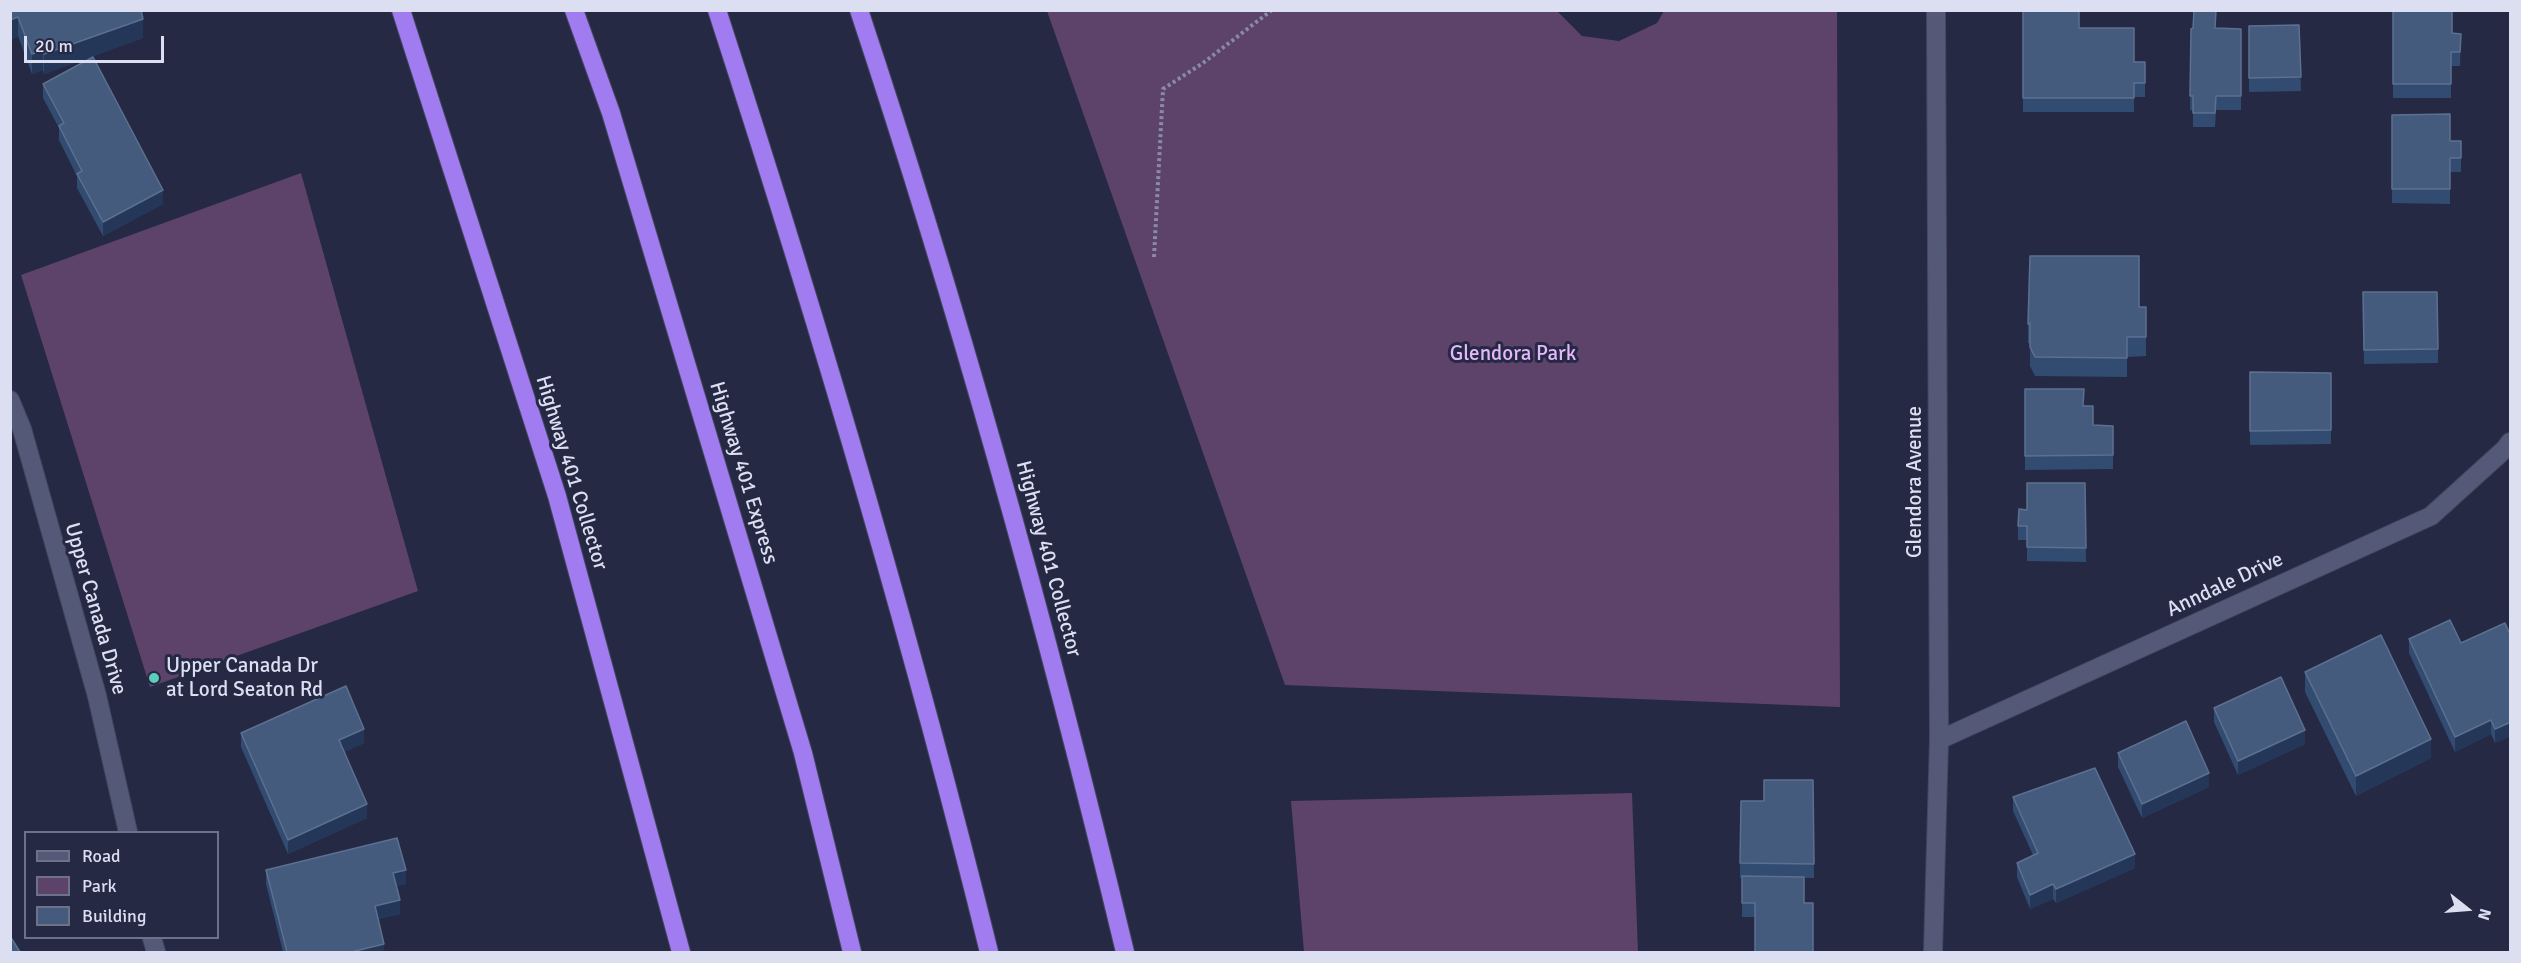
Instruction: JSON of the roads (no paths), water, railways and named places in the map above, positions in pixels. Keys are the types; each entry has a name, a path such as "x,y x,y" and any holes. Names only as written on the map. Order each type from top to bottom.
{"highway":[{"name":"Highway 401 Collector","path":"401,10 556,496 681,952"},
{"name":"Highway 401 Express","path":"574,10 611,113 803,753 852,952"},
{"path":"717,10 858,463 904,624 988,952"},
{"name":"Highway 401 Collector","path":"859,10 991,437 1046,637 1125,952"}],"street":[{"name":"Glendora Avenue","path":"1933,952 1939,740 1936,10"},
{"name":"Upper Canada Drive","path":"10,399 16,433 97,696 128,831"},
{"name":"Anndale Drive","path":"1939,740 2431,516 2511,442"}],"place":[{"name":"Upper Canada Dr at Lord Seaton Rd","path":"154,678"}],"park label":[{"name":"Glendora Park","path":"1513,354"}]}
